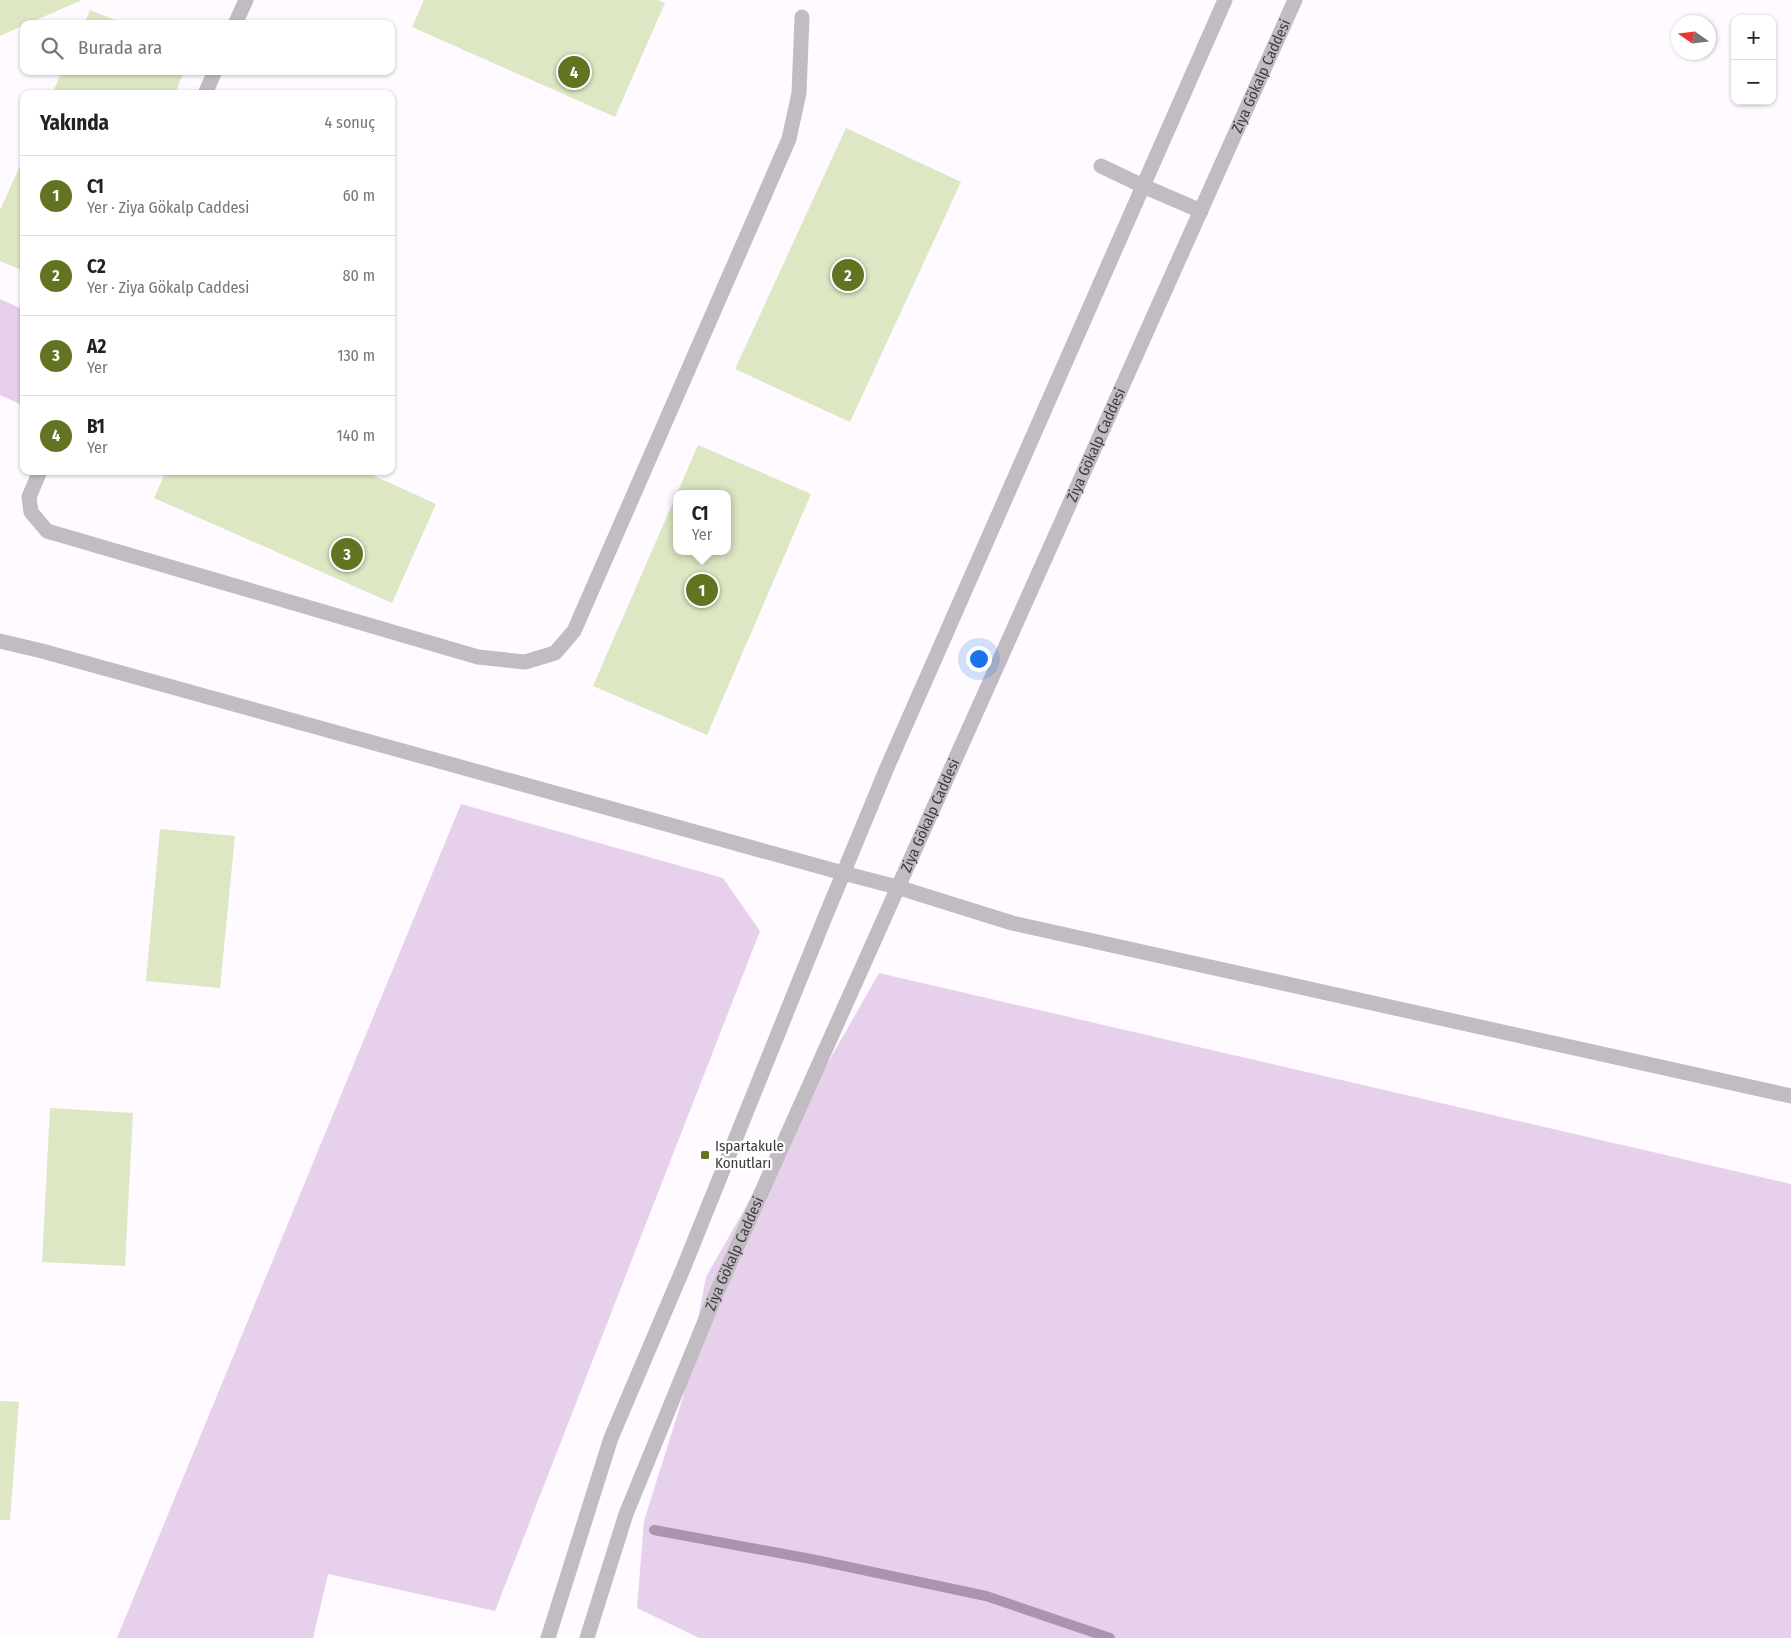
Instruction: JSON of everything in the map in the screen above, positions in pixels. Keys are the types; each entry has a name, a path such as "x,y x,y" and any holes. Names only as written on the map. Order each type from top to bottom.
{"street":[{"path":"238,20 246,0"},
{"path":"548,1638 611,1438 683,1269 843,873 889,764 1225,0"},
{"name":"Ziya Gökalp Caddesi","path":"587,1638 626,1514 716,1294 1295,0"},
{"path":"38,475 29,497 31,512 46,531 478,657 525,662 555,653 574,631 789,139 799,93 802,17"},
{"path":"207,90 213,75"},
{"path":"1101,166 1201,211"},
{"path":"0,641 897,887 1012,923 1791,1096"}],"shaded area":[{"path":"0,299 20,308 20,404 0,395"},
{"path":"461,804 723,878 760,931 495,1611 328,1574 313,1638 117,1638"},
{"path":"879,973 1791,1184 1791,1638 699,1638 637,1608 644,1521 683,1397 706,1277"}],"building":[{"path":"0,0 82,0 36,20 20,20 20,27 0,36"},
{"path":"424,0 658,0 665,3 615,117 412,27"},
{"path":"90,10 115,20 86,20"},
{"path":"60,75 182,75 177,90 54,90"},
{"path":"846,128 961,182 850,422 735,369"},
{"path":"20,166 20,269 0,261 0,210"},
{"path":"698,445 811,494 707,735 593,686 673,502 673,555 731,555 731,490 678,490"},
{"path":"164,475 373,475 436,504 392,603 154,498"},
{"path":"160,829 235,836 220,988 146,981"},
{"path":"50,1108 133,1113 125,1266 42,1262"},
{"path":"0,1401 19,1402 10,1520 0,1520"}],"waterway":[{"path":"654,1530 811,1559 986,1596 1110,1638"}],"place":[{"name":"B1","path":"574,72"},
{"name":"C2","path":"848,275"},
{"name":"A2","path":"347,554"},
{"name":"C1","path":"702,590"},
{"name":"Ispartakule Konutları","path":"705,1155"}]}
